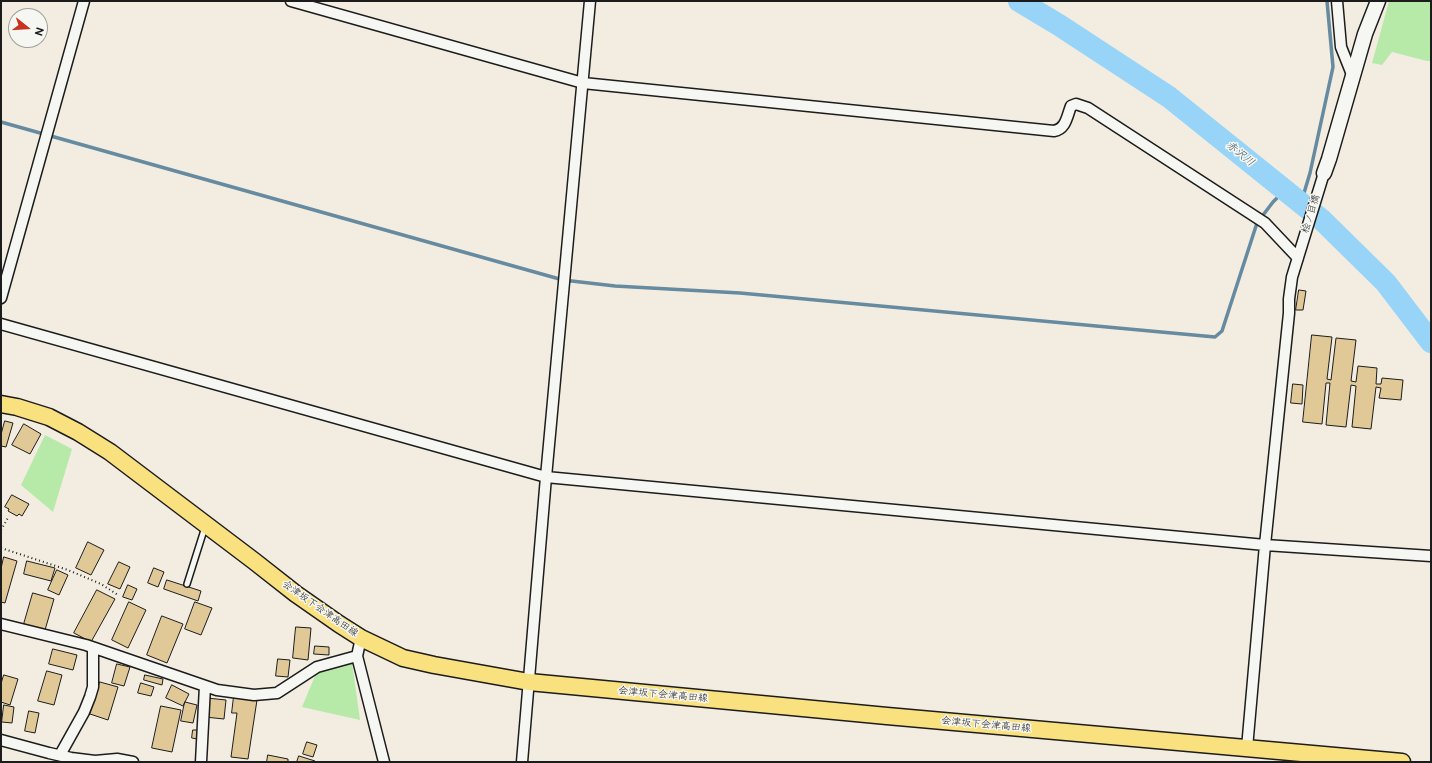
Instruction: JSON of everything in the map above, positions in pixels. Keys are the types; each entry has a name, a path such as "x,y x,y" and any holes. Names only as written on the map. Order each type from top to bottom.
{"main road":[{"name":"会津坂下会津高田線","path":"1,404 48,417 78,432 110,452 296,594 361,638 403,658 528,682 1402,762"}],"street":[{"path":"1,298 84,1"},
{"path":"291,1 582,84 1054,131 1063,126 1068,119 1071,106 1076,104 1095,113 1265,223 1298,256"},
{"path":"522,762 546,477 590,1"},
{"path":"1337,1 1342,47 1353,77"},
{"path":"1324,173 1365,34 1378,1"},
{"name":"桧ノ目橋","path":"1247,748 1289,313 1289,299 1292,277 1324,173"},
{"path":"1,324 546,477 1266,545 1431,556"},
{"path":"1,624 93,648 217,690 254,695 277,693 318,667 357,656"},
{"path":"361,638 357,656 384,762"},
{"path":"60,755 84,712 90,697 93,687 93,648"},
{"path":"201,762 205,686"},
{"path":"1,740 60,755 94,761 117,759 133,762"}],"lane":[{"path":"187,584 206,525"}],"path":[{"path":"1,530 9,516"},
{"path":"1,548 68,570 101,584 118,595"}],"green space":[{"path":"1389,1 1431,1 1430,61 1392,52 1382,65 1372,63"},
{"path":"45,435 72,449 53,512 21,485"},
{"path":"352,663 360,720 302,707 315,676 327,668"}],"building":[{"path":"1299,290 1306,291 1303,310 1296,310"},
{"path":"1312,335 1332,337 1327,379 1331,380 1336,338 1356,340 1351,381 1356,382 1358,366 1377,368 1376,384 1381,384 1382,378 1403,380 1401,400 1379,398 1381,388 1376,387 1371,429 1352,427 1356,386 1351,385 1346,427 1326,425 1330,383 1326,383 1322,424 1303,422"},
{"path":"1293,384 1303,385 1302,404 1291,403"},
{"path":"5,421 13,423 6,447 1,446 1,435"},
{"path":"24,424 41,434 30,454 12,445"},
{"path":"12,495 29,504 22,516 19,514 17,516 8,511 9,509 5,507"},
{"path":"88,542 104,550 91,575 76,568"},
{"path":"4,557 17,561 5,603 1,602 1,569"},
{"path":"27,561 55,568 51,581 24,574"},
{"path":"119,562 130,567 120,589 108,584"},
{"path":"154,568 164,572 158,587 148,583"},
{"path":"57,570 68,575 59,595 48,590"},
{"path":"167,580 201,591 198,601 164,589"},
{"path":"128,585 137,589 132,600 123,597"},
{"path":"97,590 115,599 91,642 74,633"},
{"path":"33,593 54,599 45,630 24,624"},
{"path":"129,602 146,610 128,648 112,640"},
{"path":"195,602 212,608 201,635 185,629"},
{"path":"162,616 183,624 167,663 147,655"},
{"path":"296,627 311,628 308,660 293,658"},
{"path":"315,646 329,647 329,655 314,654"},
{"path":"53,649 77,655 73,670 49,664"},
{"path":"278,659 290,660 288,677 276,676"},
{"path":"117,664 130,667 124,686 112,683"},
{"path":"47,671 62,675 54,705 38,701"},
{"path":"4,675 18,679 10,705 1,702 1,684"},
{"path":"145,675 163,679 162,685 144,680"},
{"path":"100,682 118,687 108,720 90,714"},
{"path":"141,683 154,687 151,696 138,693"},
{"path":"172,685 189,694 183,706 166,698"},
{"path":"234,696 257,700 248,759 231,757 237,713 232,713"},
{"path":"207,698 226,700 224,719 205,717"},
{"path":"185,702 197,705 193,723 181,721"},
{"path":"4,705 14,707 12,723 2,722"},
{"path":"161,706 181,710 172,752 152,748"},
{"path":"29,711 39,713 35,733 25,731"},
{"path":"193,730 198,730 197,739 192,738"},
{"path":"307,742 317,745 313,757 303,754"},
{"path":"268,755 288,759 288,762 267,762"},
{"path":"299,756 315,761 315,762 297,762"}],"waterway":[{"name":"赤沢川","path":"1019,1 1059,25 1169,97 1322,220 1386,283 1431,342"},
{"path":"1301,203 1310,173 1333,67 1327,1"},
{"path":"1,122 563,280 615,286 740,293 1215,337 1222,331 1257,223 1273,202 1285,190"}]}
